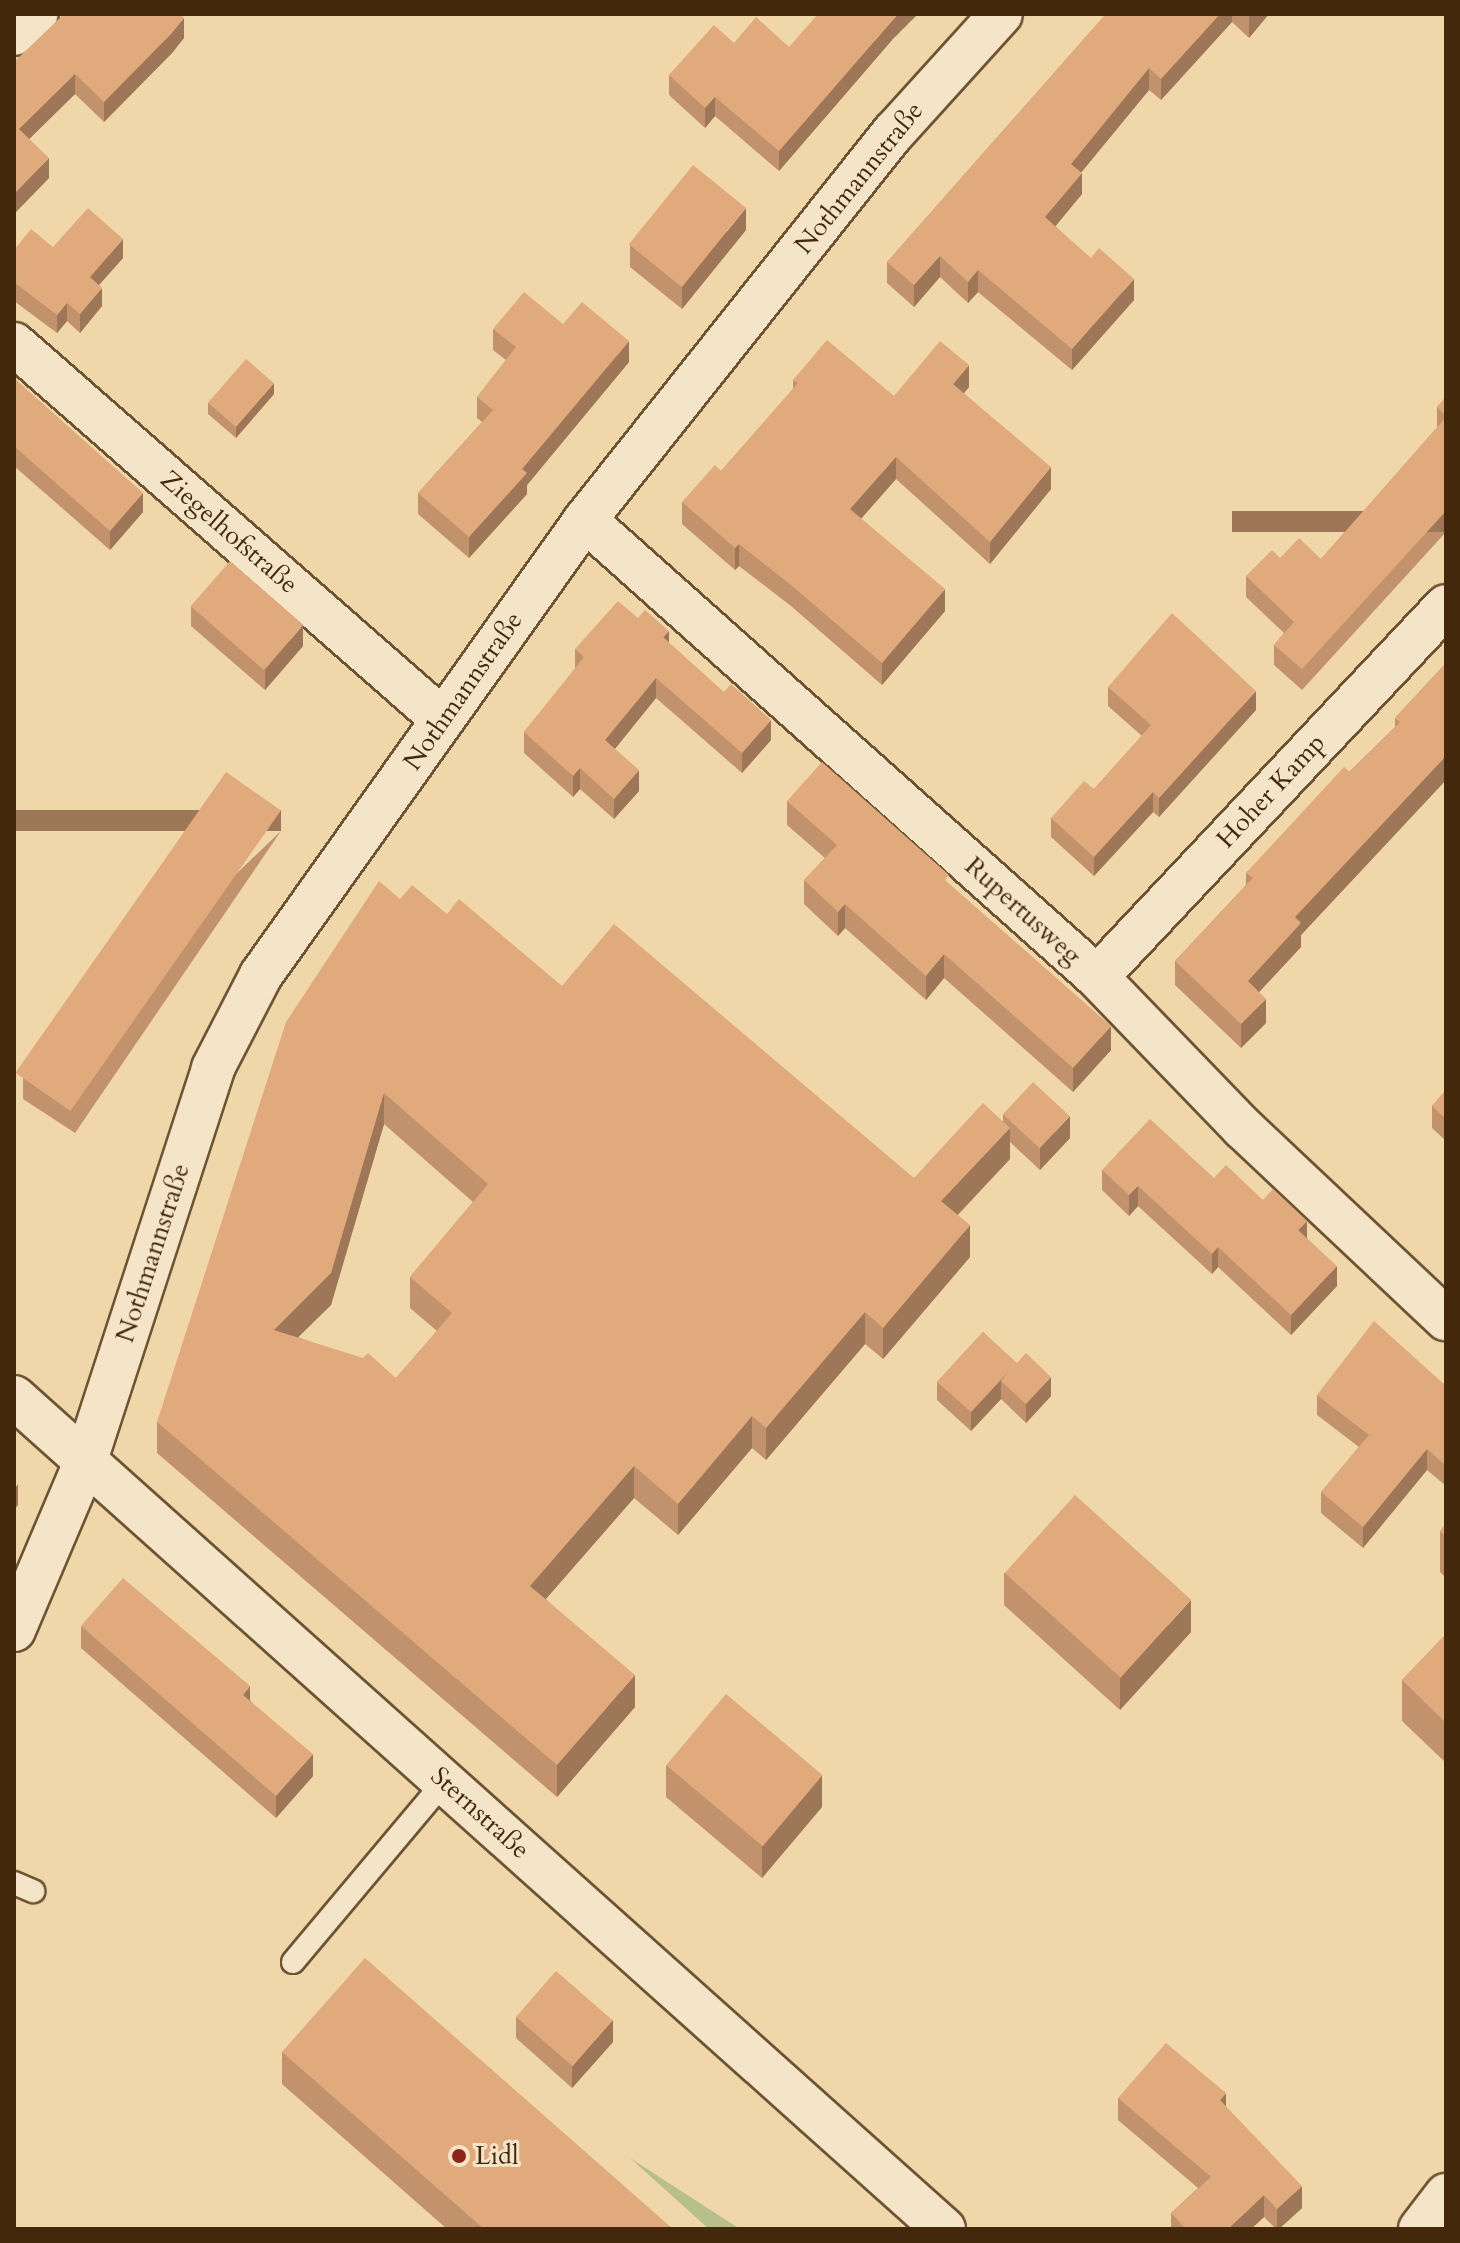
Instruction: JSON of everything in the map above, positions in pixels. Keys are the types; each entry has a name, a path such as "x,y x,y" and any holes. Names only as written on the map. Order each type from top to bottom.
{"street":[{"path":"14,34 37,14"},
{"name":"Nothmannstraße","path":"14,1630 86,1460 213,1068 261,975 585,520 894,132 1001,14"},
{"name":"Ziegelhofstraße","path":"14,344 443,720"},
{"name":"Rupertusweg","path":"585,520 1097,977 1243,1128 1446,1319"},
{"name":"Hoher Kamp","path":"1097,977 1446,606"},
{"name":"Sternstraße","path":"14,1397 944,2229"},
{"path":"1420,2229 1446,2195"}],"lane":[{"path":"293,1962 445,1781"}],"green space":[{"path":"630,2158 740,2229 709,2229"}],"building":[{"path":"64,14 180,14 184,18 104,102 75,74 19,129 49,158 14,194 14,62"},
{"path":"818,14 898,14 779,151 715,97 705,108 669,75 714,25 734,43 756,17 789,47"},
{"path":"1106,14 1220,14 1161,79 1149,68 1071,164 1082,173 1045,217 1091,258 1099,248 1134,279 1072,349 978,270 968,282 940,256 914,285 887,262"},
{"path":"693,165 746,208 682,287 629,244"},
{"path":"88,208 123,239 90,277 102,288 80,314 67,303 57,315 14,282 14,250 31,229 53,247"},
{"path":"524,292 563,324 582,302 629,341 522,469 527,473 469,537 418,493 493,410 477,397 516,347 493,329"},
{"path":"827,340 894,396 940,341 969,365 953,384 1051,467 990,542 896,457 850,509 945,589 882,663 791,585 739,544 735,548 682,502 715,465 721,471 798,383 793,380"},
{"path":"246,359 274,383 236,427 208,403"},
{"path":"14,378 143,493 110,531 14,446"},
{"path":"1446,397 1446,416 1437,407"},
{"path":"1446,417 1446,511 1302,669 1274,645 1294,622 1246,576 1272,550 1280,558 1299,538 1321,559"},
{"path":"230,561 303,625 264,670 191,606"},
{"path":"618,601 638,618 645,610 669,631 663,637 724,692 731,684 771,720 742,753 656,678 605,740 639,770 614,799 580,768 573,776 524,732 584,657 575,649"},
{"path":"1172,613 1256,691 1159,798 1153,792 1094,857 1051,818 1084,781 1094,789 1151,725 1108,687"},
{"path":"1446,663 1446,756 1295,917 1301,923 1248,981 1266,999 1241,1024 1175,961 1253,878 1246,873 1344,767 1350,772 1400,722 1395,718"},
{"path":"822,762 949,875 945,880 1111,1026 1073,1068 944,954 926,976 845,904 838,912 804,880 837,845 787,801"},
{"path":"226,772 281,810 70,1111 15,1073"},
{"path":"379,881 400,899 412,885 447,914 459,899 562,986 614,924 914,1178 983,1103 1010,1128 941,1201 970,1225 883,1328 865,1312 766,1428 752,1416 678,1504 634,1466 530,1586 635,1675 557,1765 157,1422 286,1022","holes":["384,1093 488,1184 410,1277 452,1313 396,1378 368,1353 363,1358 274,1330 331,1273"]},
{"path":"1033,1082 1070,1116 1040,1148 1003,1114"},
{"path":"1446,1090 1446,1119 1432,1106"},
{"path":"1150,1119 1214,1178 1226,1165 1263,1200 1273,1189 1307,1221 1298,1230 1337,1266 1291,1315 1218,1247 1212,1254 1138,1186 1129,1195 1102,1170"},
{"path":"1374,1321 1446,1386 1446,1466 1427,1449 1363,1527 1321,1492 1369,1435 1317,1395"},
{"path":"983,1332 1017,1363 1026,1353 1051,1377 1026,1404 1001,1381 1010,1370 971,1412 937,1382"},
{"path":"1075,1495 1191,1599 1121,1677 1005,1573"},
{"path":"123,1578 250,1686 243,1695 313,1754 276,1796 81,1626"},
{"path":"1446,1634 1446,1723 1402,1680"},
{"path":"726,1694 823,1775 763,1846 666,1765"},
{"name":"Lidl","path":"365,1958 673,2229 484,2229 282,2052"},
{"path":"556,1971 613,2020 573,2066 516,2017"},
{"path":"1166,2043 1226,2093 1220,2100 1302,2186 1277,2209 1264,2195 1228,2229 1186,2229 1171,2213 1211,2177 1118,2098"}],"place":[{"name":"Lidl","path":"459,2156"}]}
